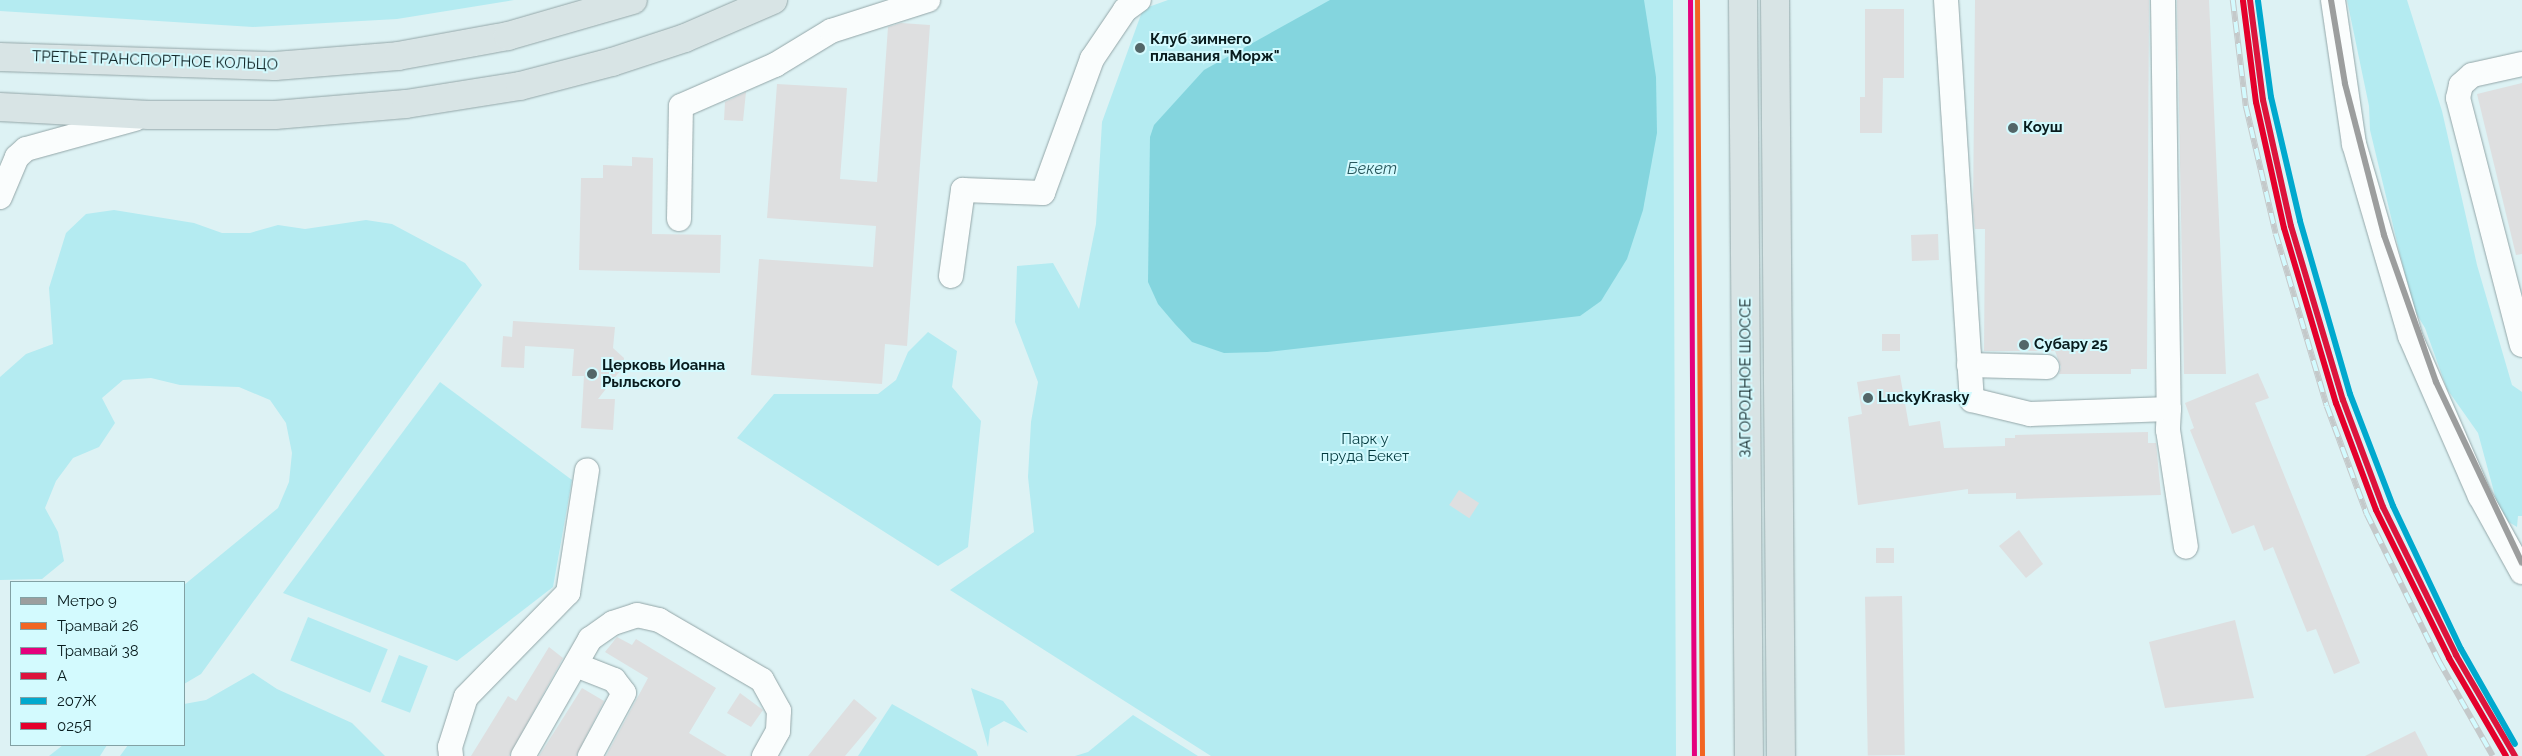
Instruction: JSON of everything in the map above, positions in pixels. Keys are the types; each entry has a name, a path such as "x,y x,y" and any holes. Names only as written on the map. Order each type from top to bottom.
{"main road":[{"name":"ТРЕТЬЕ ТРАНСПОРТНОЕ КОЛЬЦО","path":"0,57 275,66 398,56 508,36 633,0"},
{"path":"0,107 149,115 275,115 406,104 520,86 676,41 773,0"},
{"name":"ЗАГОРОДНОЕ ШОССЕ","path":"1743,0 1749,756"},
{"path":"1775,0 1781,756"}],"lane":[{"path":"679,219 681,106 775,65 831,32 928,0"},
{"path":"951,276 963,190 1043,193 1092,59 1125,10 1139,0"},
{"path":"1946,0 1972,400 2030,414 2169,409"},
{"path":"2163,0 2168,430 2186,548"},
{"path":"2333,0 2354,144 2410,336 2480,496 2522,572"},
{"path":"2522,64 2472,75 2461,85 2458,98 2522,345"},
{"path":"0,213 0,197 17,157 26,149 149,115"},
{"path":"1969,366 2047,367"},
{"path":"451,756 450,748 466,697 568,593 587,470"},
{"path":"523,756 590,639 613,623 637,615 659,620 762,680 780,711 778,731 764,756"},
{"path":"576,664 614,680 624,693 590,756"}],"green space":[{"path":"0,0 514,0 397,19 253,27 0,11"},
{"name":"Парк у пруда Бекет","path":"1168,0 1673,0 1676,756 1211,756 950,590 1034,532 1028,477 1031,422 1038,382 1015,322 1017,266 1053,263 1079,309 1096,224 1102,122 1143,9"},
{"path":"2347,0 2407,0 2442,111 2477,265 2512,385 2522,392 2522,516 2518,516 2517,527 2507,521 2497,503 2478,433 2447,389 2425,328 2413,308 2370,130 2369,106"},
{"path":"114,210 194,223 222,233 250,233 278,225 305,229 366,220 392,224 465,263 482,285 201,674 185,683 185,584 278,508 289,482 292,453 286,423 270,400 239,387 180,385 151,378 123,380 102,398 115,423 99,447 73,458 56,481 45,508 58,532 64,561 42,579 0,580 0,377 26,354 53,344 49,288 66,233 86,214"},
{"path":"928,332 957,351 952,387 981,421 968,547 938,566 737,438 774,394 878,394 896,380 908,352"},
{"path":"440,382 572,480 553,587 457,661 283,593"},
{"path":"308,617 388,649 370,693 290,661"},
{"path":"399,655 428,666 410,713 381,702"},
{"path":"253,673 277,689 352,723 385,756 120,756 127,746 185,746 185,704 206,700"},
{"path":"971,688 1003,701 1028,733 1004,721 990,729 988,747"},
{"path":"892,704 976,751 978,756 858,756"},
{"path":"1133,715 1198,756 1075,756 1088,752"},
{"path":"62,746 106,746 100,756 49,756"}],"water":[{"name":"Бекет","path":"1330,0 1644,0 1656,77 1657,133 1643,210 1627,259 1601,301 1580,316 1267,352 1224,353 1192,342 1175,324 1158,304 1148,282 1150,137 1154,125 1204,70"}],"building":[{"path":"1975,0 2149,0 2147,369 2131,369 2131,374 2059,374 2061,367 2055,351 1984,351 1985,229 1975,229 1973,211"},
{"path":"2177,0 2209,0 2226,374 2184,374"},
{"path":"1865,9 1904,9 1904,78 1883,78 1882,133 1860,133 1860,97 1865,97"},
{"path":"901,23 930,25 907,346 885,344 882,384 751,375 759,259 873,267 876,226 767,218 777,84 847,88 840,179 877,182 888,27"},
{"path":"2522,83 2522,254 2516,255 2477,94"},
{"path":"746,92 743,121 724,120 725,102"},
{"path":"632,157 653,158 652,234 721,235 720,273 579,270 581,178 603,178 603,165 632,166"},
{"path":"1938,234 1939,260 1912,261 1911,235"},
{"name":"Церковь Иоанна Рыльского","path":"513,321 615,327 613,348 624,358 623,367 598,399 615,399 613,430 581,428 584,376 572,376 574,349 525,346 524,368 501,367 503,336 512,337"},
{"path":"1882,334 1900,334 1900,351 1882,351"},
{"path":"2258,373 2269,398 2255,403 2360,663 2334,674 2316,629 2307,632 2273,547 2264,551 2254,525 2232,534 2190,430 2194,428 2185,403"},
{"path":"1900,375 1909,426 1940,421 1944,448 2005,446 2005,438 2015,438 2015,435 2148,432 2148,443 2156,443 2161,495 2016,499 2016,493 1968,494 1968,489 1858,505 1848,417 1862,414 1857,382"},
{"path":"1459,490 1479,503 1469,518 1449,505"},
{"path":"2019,530 2043,564 2026,578 1999,546"},
{"path":"1876,548 1894,548 1894,563 1876,563"},
{"path":"1902,596 1905,755 1868,756 1865,597"},
{"path":"2235,620 2254,698 2165,708 2149,642"},
{"path":"617,637 632,645 636,639 716,688 689,733 727,756 606,756 648,678 605,652"},
{"path":"549,647 563,658 509,756 471,756 508,696 516,701"},
{"path":"582,688 604,701 576,756 539,756"},
{"path":"740,693 763,710 751,727 727,713"},
{"path":"854,699 877,718 845,756 808,756"},
{"path":"2415,731 2428,756 2365,756"}],"railway":[{"path":"2233,0 2246,106 2276,234 2327,406 2367,514 2439,661 2493,756"}],"metro line":[{"name":"9","path":"2331,0 2345,84 2384,235 2436,382 2522,563"}],"tram line":[{"name":"38","path":"1690,0 1694,756"},
{"name":"26","path":"1697,0 1702,756"}],"transit line":[{"name":"A","path":"2250,0 2263,100 2291,226 2343,400 2383,507 2456,655 2515,756"},
{"name":"025Я","path":"2243,1 2256,102 2284,228 2336,403 2376,510 2449,658 2506,756"},
{"name":"207Ж","path":"2258,1 2271,97 2300,221 2350,394 2393,506 2461,649 2515,744"}],"place":[{"name":"Клуб зимнего плавания \"Морж\"","path":"1140,48"},
{"name":"Коуш","path":"2013,128"},
{"name":"Субару 25","path":"2024,345"},
{"name":"Церковь Иоанна Рыльского","path":"592,374"},
{"name":"LuckyKrasky","path":"1868,398"}]}
